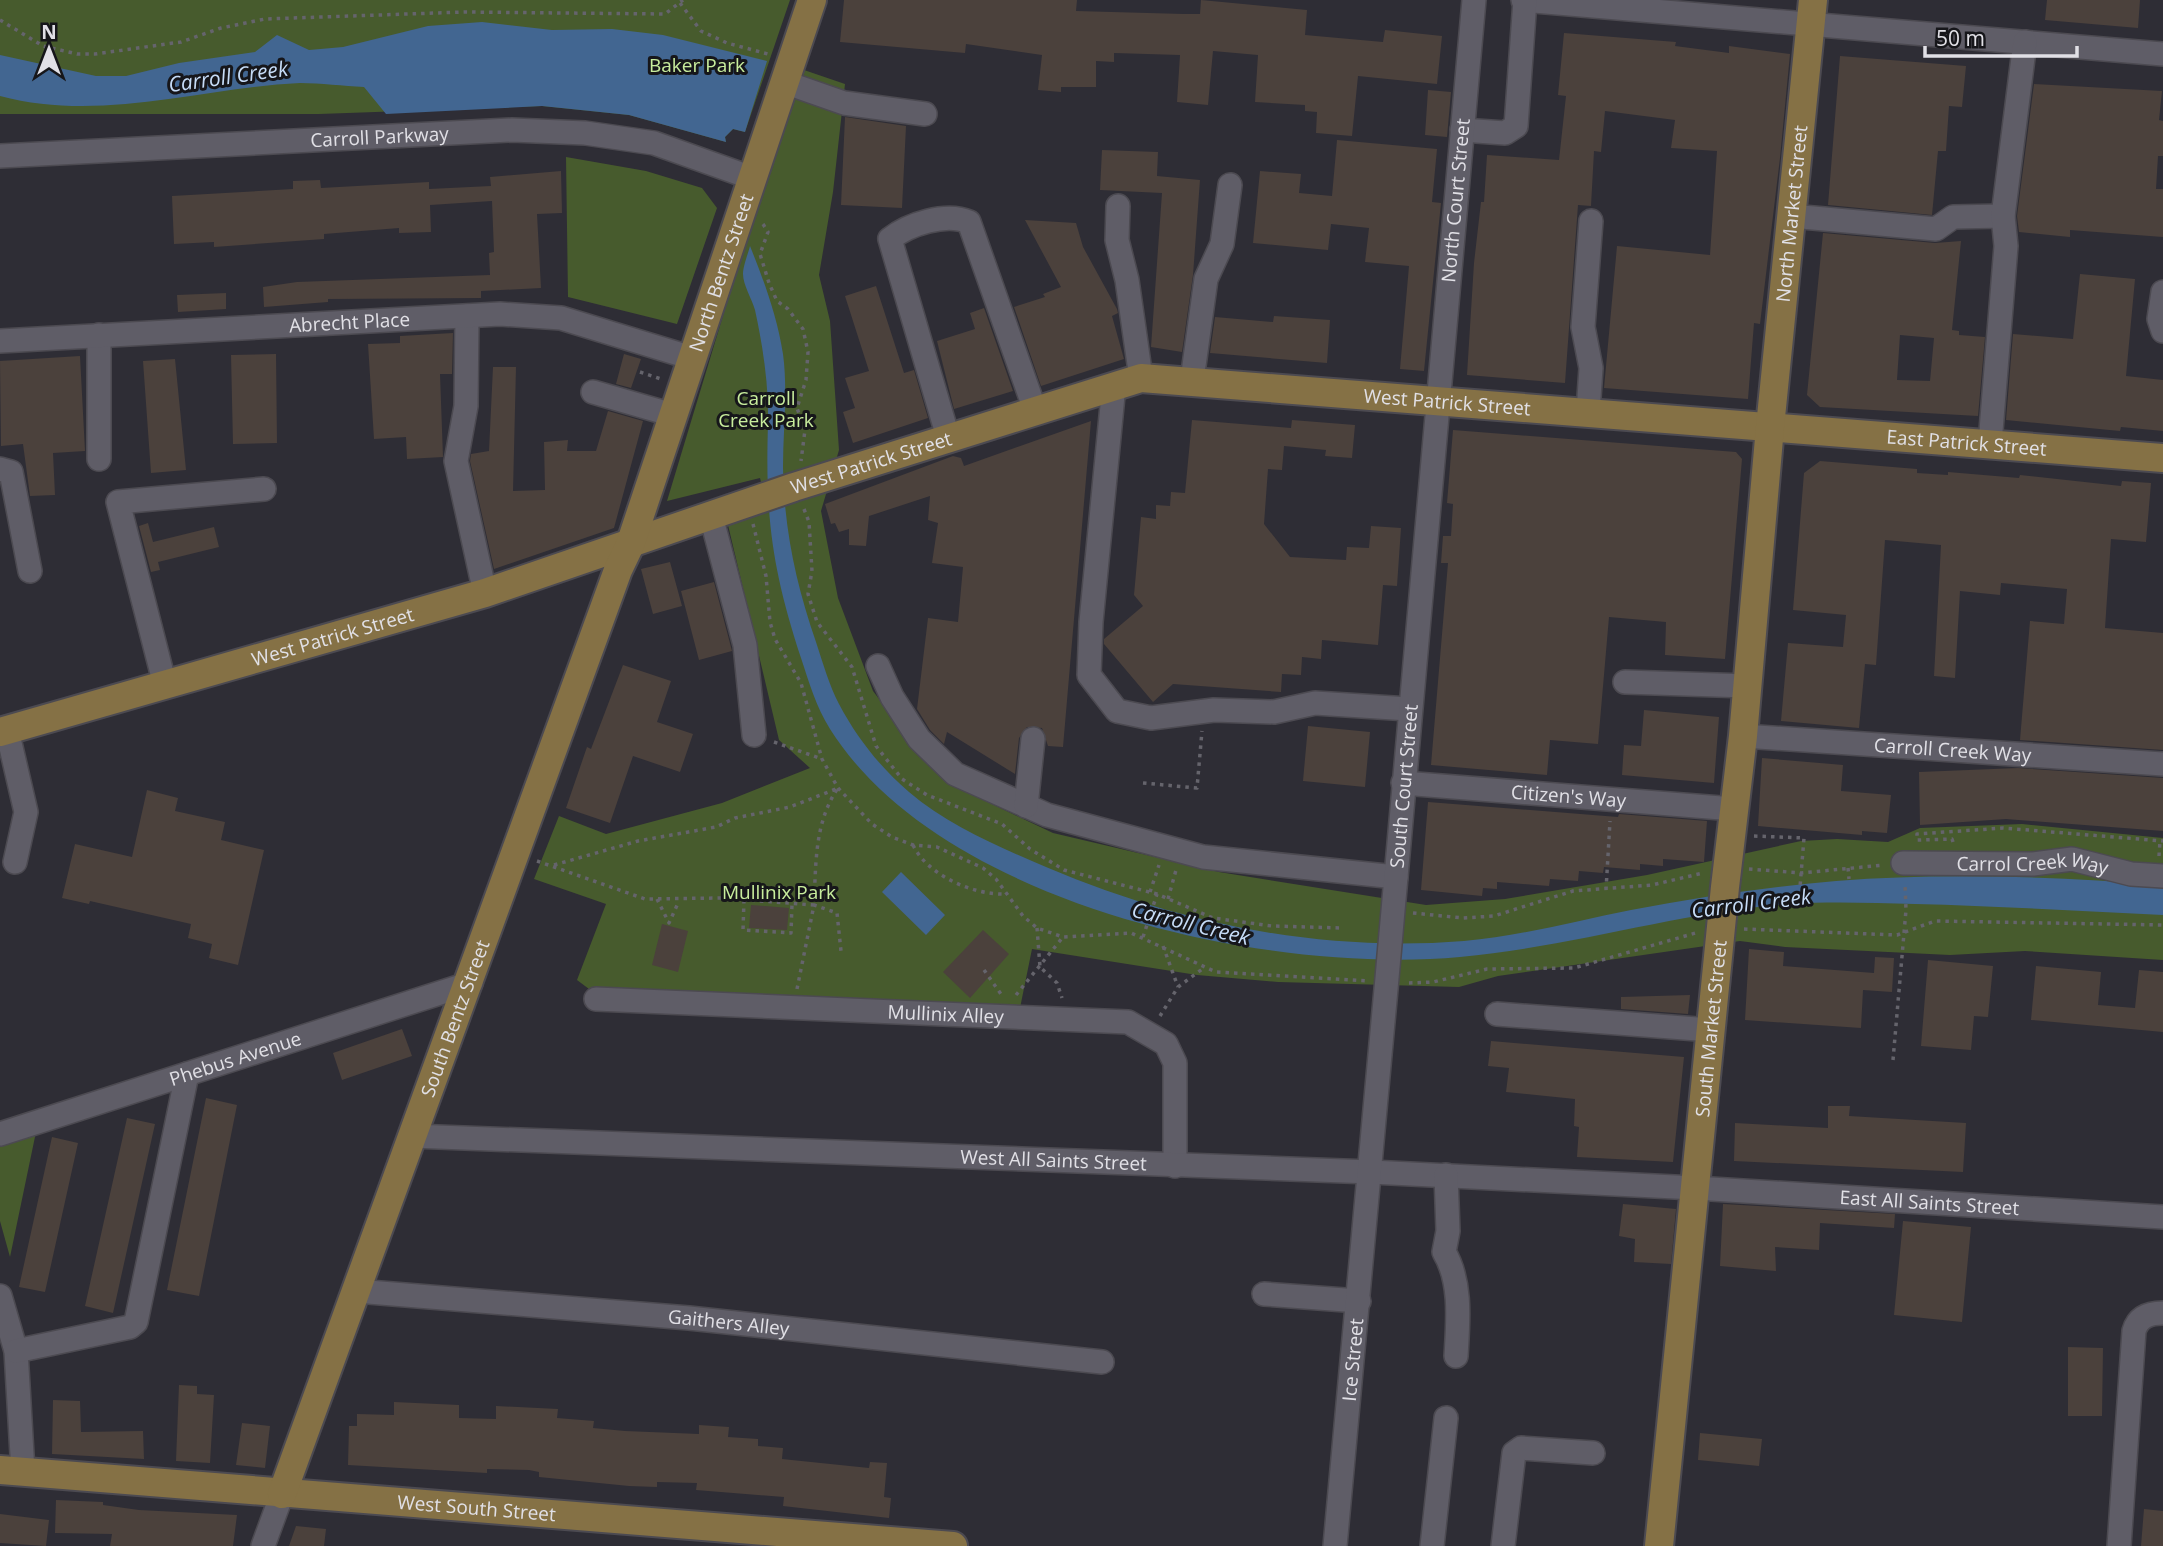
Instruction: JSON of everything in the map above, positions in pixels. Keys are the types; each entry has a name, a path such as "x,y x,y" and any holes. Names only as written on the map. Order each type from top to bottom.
{"main road":[{"name":"North Bentz Street","path":"631,545 811,0"},
{"name":"North Market Street","path":"1770,427 1812,13"},
{"name":"West Patrick Street","path":"4,731 485,593 711,516 748,502 794,477 948,437 1128,382 1192,380 1770,427"},
{"name":"East Patrick Street","path":"1770,427 2163,457"},
{"name":"South Market Street","path":"1659,1546 1721,922 1739,872 1734,809 1743,736 1770,427"},
{"name":"South Bentz Street","path":"282,1494 411,1136 471,983 618,570 631,545"},
{"name":"West South Street","path":"12,1471 766,1539 953,1546"}],"street":[{"name":"North Court Street","path":"1436,401 1474,0"},
{"path":"1462,130 1505,133 1516,126 1524,0 1812,13 2025,42 2163,54"},
{"path":"1990,443 2006,246 2003,216 2025,42"},
{"path":"783,82 844,103 925,114"},
{"name":"Carroll Parkway","path":"0,156 512,130 585,133 654,143 752,178"},
{"path":"1192,380 1206,279 1222,244 1230,185"},
{"path":"1118,206 1117,240 1127,280 1128,382 1091,622 1089,676 1117,711 1152,718 1207,710 1274,712 1315,702 1409,709"},
{"path":"1791,216 1936,229 1954,217 2003,216"},
{"path":"948,437 890,239 902,229 946,218 970,222 1035,411"},
{"path":"1588,412 1591,368 1583,327 1591,221"},
{"path":"2163,292 2159,319 2163,331"},
{"path":"467,316 466,406 456,461 485,593"},
{"name":"Abrecht Place","path":"0,341 467,316 561,317 692,358"},
{"path":"99,335 99,459"},
{"path":"593,392 673,415"},
{"name":"South Court Street","path":"1371,1172 1436,401"},
{"path":"0,468 11,472 30,571"},
{"path":"165,685 118,502 264,489"},
{"path":"711,516 745,645 754,735"},
{"path":"878,666 892,697 919,739 949,769 1046,815 1203,857 1396,877"},
{"path":"1625,682 1747,686"},
{"path":"4,731 26,812 15,862"},
{"name":"Carroll Creek Way","path":"1743,736 2054,750 2163,764"},
{"path":"1026,806 1033,739"},
{"name":"Citizen's Way","path":"1403,783 1515,782 1734,809"},
{"name":"Carrol Creek Way","path":"1904,871 2033,864 2072,859 2131,874 2161,875"},
{"name":"Phebus Avenue","path":"0,1134 471,983"},
{"name":"Mullinix Alley","path":"596,999 1128,1022 1166,1044 1175,1063 1175,1166"},
{"path":"1497,1014 1711,1030"},
{"path":"16,1351 130,1327 136,1322 187,1074"},
{"name":"West All Saints Street","path":"411,1136 1446,1175 1695,1188"},
{"name":"Ice Street","path":"1335,1546 1371,1172"},
{"path":"1446,1175 1448,1231 1444,1252 1455,1269 1458,1322 1456,1356"},
{"name":"East All Saints Street","path":"1695,1188 2163,1217"},
{"name":"Gaithers Alley","path":"356,1291 689,1318 1102,1362"},
{"path":"1264,1294 1359,1301"},
{"path":"0,1296 16,1351 12,1471"},
{"path":"2119,1546 2134,1331 2137,1321 2143,1317 2163,1313"},
{"path":"1432,1546 1446,1418"},
{"path":"1503,1546 1514,1452 1521,1448 1593,1452"},
{"path":"263,1546 282,1494"}],"path":[{"path":"0,21 43,46 77,54 95,54 169,44 221,28 265,19 464,12 665,14 681,1 701,31 727,43 771,55"},
{"path":"759,221 766,225 768,232 760,254 769,283 777,301 788,309 803,329 808,352 806,380 797,408 804,430 803,451 794,477"},
{"path":"640,372 664,380"},
{"path":"755,530 766,576 770,622 775,639 801,683 822,759 838,788 872,824 892,837 913,845 937,847 983,868 1037,928 1063,937 1131,933 1216,972 1374,981"},
{"path":"1143,783 1197,788 1202,727 1207,710"},
{"path":"754,735 822,759"},
{"path":"552,866 638,841 716,827 735,818 790,807 838,788"},
{"path":"793,1008 814,905 816,849 823,820 838,788"},
{"path":"1606,890 1611,808"},
{"path":"1929,847 1953,845 1952,839 1917,840 1917,834 2003,828 2163,841"},
{"path":"1750,846 1751,835 1804,838 1800,887"},
{"path":"913,845 919,858 964,887 992,894 1005,894"},
{"path":"1150,892 1172,849"},
{"path":"1168,899 1172,849"},
{"path":"537,861 645,899 744,900 814,905 837,913 841,951"},
{"path":"1411,913 1463,918 1494,916 1532,907 1554,896 1739,872 1801,873 1847,869 1904,871 1906,910 1893,1060"},
{"path":"1847,869 1849,879"},
{"path":"1143,937 1157,894"},
{"path":"657,899 669,923 680,900"},
{"path":"744,900 743,930 791,933 792,904"},
{"path":"1406,983 1433,982 1487,969 1574,968 1721,922 1897,935 1935,920 2163,925"},
{"path":"1037,928 1040,967 1057,983 1068,1019"},
{"path":"1008,1004 1063,937"},
{"path":"1163,946 1178,988"},
{"path":"1147,1033 1178,988 1205,967"}],"green space":[{"name":"Baker Park","path":"0,0 790,0 745,132 733,129 725,137 726,142 629,115 542,106 319,114 0,114"},
{"name":"Carroll Creek Park","path":"804,70 845,84 833,192 819,275 830,321 839,450 821,511 838,598 873,691 933,770 994,805 1053,833 1219,872 1426,905 1505,899 1647,875 1801,841 1837,839 1888,842 1920,828 2022,824 2163,838 2163,960 2025,951 1950,955 1785,947 1740,941 1498,976 1459,987 1278,982 1197,975 1032,949 1020,1008 593,992 577,980 606,904 534,879 559,816 606,834 722,803 810,768 779,740 728,525 768,509 760,478 667,501 748,233"},
{"path":"566,157 646,171 702,188 717,208 677,324 568,297"},
{"path":"36,1132 10,1257 0,1221 0,1144"}],"water":[{"name":"Carroll Creek","path":"482,22 552,30 612,29 663,35 767,61 745,132 733,129 725,137 726,142 629,115 542,106 386,114 364,87 316,83 262,86 112,105 75,106 0,96 0,55 96,76 126,76 179,63 255,52 277,35 309,50 343,47 428,26"},
{"name":"Carroll Creek","path":"750,246 770,299 783,354 784,490 792,556 809,620 832,689 861,740 898,782 937,813 1000,847 1084,882 1189,916 1297,937 1352,942 1408,943 1485,939 1657,905 1734,893 1878,878 2042,878 2163,885 2163,915 1946,905 1806,903 1707,914 1502,952 1460,957 1382,960 1296,954 1205,939 1114,915 1027,883 948,841 881,790 830,729 817,703 791,626 772,542 765,367 755,310 743,274"},
{"path":"901,872 945,915 926,935 882,892"}],"building":[{"path":"844,0 1077,0 1076,11 1200,14 1201,0 1307,10 1305,35 1383,42 1385,30 1442,36 1437,84 1358,76 1352,136 1316,133 1317,112 1305,111 1305,105 1255,102 1258,55 1213,51 1208,105 1177,102 1180,55 1114,53 1114,62 1096,61 1096,87 1061,87 1061,92 1038,90 1042,55 966,44 965,53 840,42"},
{"path":"2047,0 2140,0 2138,28 2045,20"},
{"path":"1564,33 1676,42 1675,46 1729,53 1729,46 1790,54 1760,324 1754,323 1748,399 1604,388 1617,246 1710,255 1717,151 1671,148 1675,120 1605,111 1601,152 1594,151 1591,206 1578,205 1565,383 1467,375 1474,263 1481,202 1484,202 1487,155 1559,160 1566,96 1558,95"},
{"path":"1840,56 1966,66 1962,107 1949,106 1946,151 1938,151 1932,215 1828,205"},
{"path":"2034,84 2162,91 2159,120 2163,121 2163,156 2158,156 2156,189 2163,189 2163,237 2070,230 2070,237 2019,232 2017,216"},
{"path":"1428,90 1451,92 1447,137 1425,135"},
{"path":"845,117 906,126 902,208 841,205"},
{"path":"1337,140 1437,149 1432,202 1441,203 1424,371 1400,369 1409,266 1365,262 1369,228 1331,224 1328,250 1253,243 1260,171 1301,174 1299,193 1332,196"},
{"path":"1102,150 1158,152 1157,176 1200,180 1193,275 1182,352 1151,347 1162,193 1100,190"},
{"path":"561,171 562,213 537,214 541,288 481,291 481,298 328,299 328,302 264,307 263,287 297,282 490,275 489,253 494,252 492,201 430,205 431,232 399,233 399,228 324,234 324,239 214,247 214,242 174,244 172,196 293,189 293,181 320,180 321,188 429,182 429,189 491,186 490,177"},
{"path":"1025,220 1076,223 1083,247 1117,309 1118,313 1112,316 1124,359 1041,386 1014,307 1045,297 1043,294 1061,287"},
{"path":"1823,233 1935,243 1961,241 1952,330 1959,331 1959,335 1985,337 1978,416 1820,407 1807,395","holes":["1900,335 1934,338 1930,381 1897,380"]},
{"path":"2080,274 2135,279 2126,376 2163,380 2163,431 2121,427 2120,431 2006,420 2013,334 2073,339"},
{"path":"876,286 904,373 914,370 928,418 853,443 843,412 855,408 845,378 869,371 845,296"},
{"path":"226,293 226,309 178,312 177,295"},
{"path":"984,308 1013,391 954,409 937,341 975,329 970,313"},
{"path":"1274,316 1330,320 1327,363 1210,353 1215,317 1273,322"},
{"path":"453,333 452,374 440,374 443,457 407,459 406,437 374,439 368,344 400,343 400,336"},
{"path":"276,354 277,443 233,444 231,355"},
{"path":"624,354 641,359 631,388 616,384"},
{"path":"80,356 85,451 53,453 55,495 30,496 23,444 1,446 0,361"},
{"path":"175,359 186,470 151,473 143,361"},
{"path":"493,367 516,367 513,491 545,490 544,442 568,440 567,451 596,451 608,411 643,421 614,528 494,569 470,461 471,454 489,451"},
{"path":"1192,420 1291,428 1292,420 1355,425 1352,458 1325,456 1326,450 1284,446 1282,470 1268,469 1264,524 1290,557 1346,560 1347,547 1369,548 1371,526 1401,528 1397,586 1383,585 1378,645 1322,640 1321,659 1302,657 1301,675 1282,674 1281,692 1173,684 1153,702 1104,644 1104,639 1143,606 1134,595 1141,517 1156,519 1156,505 1170,506 1171,492 1185,493"},
{"path":"1091,421 1063,747 1048,746 1042,728 1027,727 1019,738 1015,774 947,732 944,744 930,730 917,709 928,618 958,622 963,567 932,563 938,523 928,520 930,496 869,516 866,546 849,545 849,529 839,532 835,523 831,524 825,504 953,456 961,458 964,466"},
{"path":"1453,430 1736,452 1742,459 1725,659 1665,655 1666,622 1609,617 1598,744 1550,740 1547,775 1431,765 1448,563 1441,563 1443,536 1451,536 1453,504 1447,503"},
{"path":"1820,461 1917,469 1917,473 1948,475 1948,472 2019,478 2020,475 2121,486 2122,481 2151,483 2146,542 2111,539 2105,628 2163,633 2163,750 2020,740 2030,621 2064,624 2067,589 2001,583 2000,595 1960,591 1955,678 1934,676 1941,545 1885,540 1876,665 1865,664 1859,728 1781,721 1788,643 1843,647 1846,615 1793,610 1804,473"},
{"path":"148,523 153,542 214,527 219,547 158,562 160,570 151,572 139,526"},
{"path":"670,562 682,606 653,614 641,569"},
{"path":"714,582 732,651 699,660 681,591"},
{"path":"623,665 671,681 657,722 693,734 680,772 633,756 610,823 566,808 587,747 591,749"},
{"path":"1644,710 1719,717 1714,783 1622,775 1624,745 1641,746"},
{"path":"1308,726 1370,732 1365,787 1303,781"},
{"path":"1762,758 1843,765 1841,791 1891,795 1887,833 1862,831 1862,835 1758,826"},
{"path":"2018,768 2163,778 2163,831 2006,819 1920,825 1919,772"},
{"path":"147,790 178,798 175,811 225,822 221,840 264,850 238,965 209,958 212,944 188,938 191,924 90,901 89,904 62,898 75,844 132,857"},
{"path":"1428,802 1707,821 1704,862 1663,859 1663,866 1640,864 1640,870 1604,867 1603,873 1579,871 1578,881 1550,879 1549,886 1497,882 1497,889 1483,888 1482,896 1421,890"},
{"path":"751,905 789,908 787,930 749,928"},
{"path":"662,924 688,931 678,972 652,965"},
{"path":"983,930 1009,954 970,998 943,972"},
{"path":"1749,949 1784,952 1783,966 1874,973 1875,957 1894,958 1892,992 1863,990 1861,1028 1745,1020"},
{"path":"1928,960 1993,966 1988,1017 1974,1016 1971,1050 1921,1046"},
{"path":"2036,966 2101,972 2098,1005 2135,1008 2139,970 2163,972 2163,1032 2031,1020"},
{"path":"1690,995 1688,1014 1621,1009 1621,997"},
{"path":"402,1029 412,1056 342,1080 333,1053"},
{"path":"1491,1041 1684,1057 1673,1162 1577,1157 1579,1127 1574,1126 1575,1099 1506,1092 1509,1068 1488,1066"},
{"path":"206,1098 237,1105 199,1296 167,1290"},
{"path":"1828,1106 1850,1106 1849,1116 1966,1123 1963,1172 1734,1161 1735,1123 1828,1128"},
{"path":"127,1118 155,1124 113,1313 85,1306"},
{"path":"52,1137 78,1143 45,1292 19,1287"},
{"path":"1623,1204 1676,1209 1671,1264 1634,1262 1635,1239 1619,1236"},
{"path":"1723,1204 1895,1214 1894,1228 1820,1223 1819,1250 1775,1247 1776,1271 1720,1266"},
{"path":"1903,1221 1971,1227 1962,1322 1894,1315"},
{"path":"2068,1347 2103,1348 2102,1416 2068,1416"},
{"path":"179,1385 197,1386 197,1394 214,1395 210,1463 176,1461"},
{"path":"53,1400 80,1401 81,1432 143,1431 144,1459 52,1454"},
{"path":"394,1402 459,1405 459,1418 496,1419 496,1406 558,1409 557,1418 594,1421 593,1428 625,1431 699,1434 699,1425 729,1427 728,1437 758,1439 758,1446 783,1448 782,1459 869,1468 870,1462 887,1463 884,1497 891,1498 889,1518 783,1506 784,1497 696,1490 697,1483 657,1482 657,1487 629,1486 539,1477 539,1472 529,1470 487,1469 487,1473 348,1465 349,1426 357,1426 357,1414 394,1415"},
{"path":"242,1423 270,1426 265,1468 236,1465"},
{"path":"1700,1433 1762,1439 1759,1466 1698,1460"},
{"path":"56,1500 103,1502 103,1505 139,1510 237,1515 233,1546 110,1546 112,1534 55,1533"},
{"path":"2144,1509 2163,1511 2163,1546 2141,1546"},
{"path":"0,1514 49,1520 46,1546 0,1543"},
{"path":"296,1526 326,1529 324,1546 289,1546"}],"park label":[{"name":"Mullinix Park","path":"779,892"}]}
